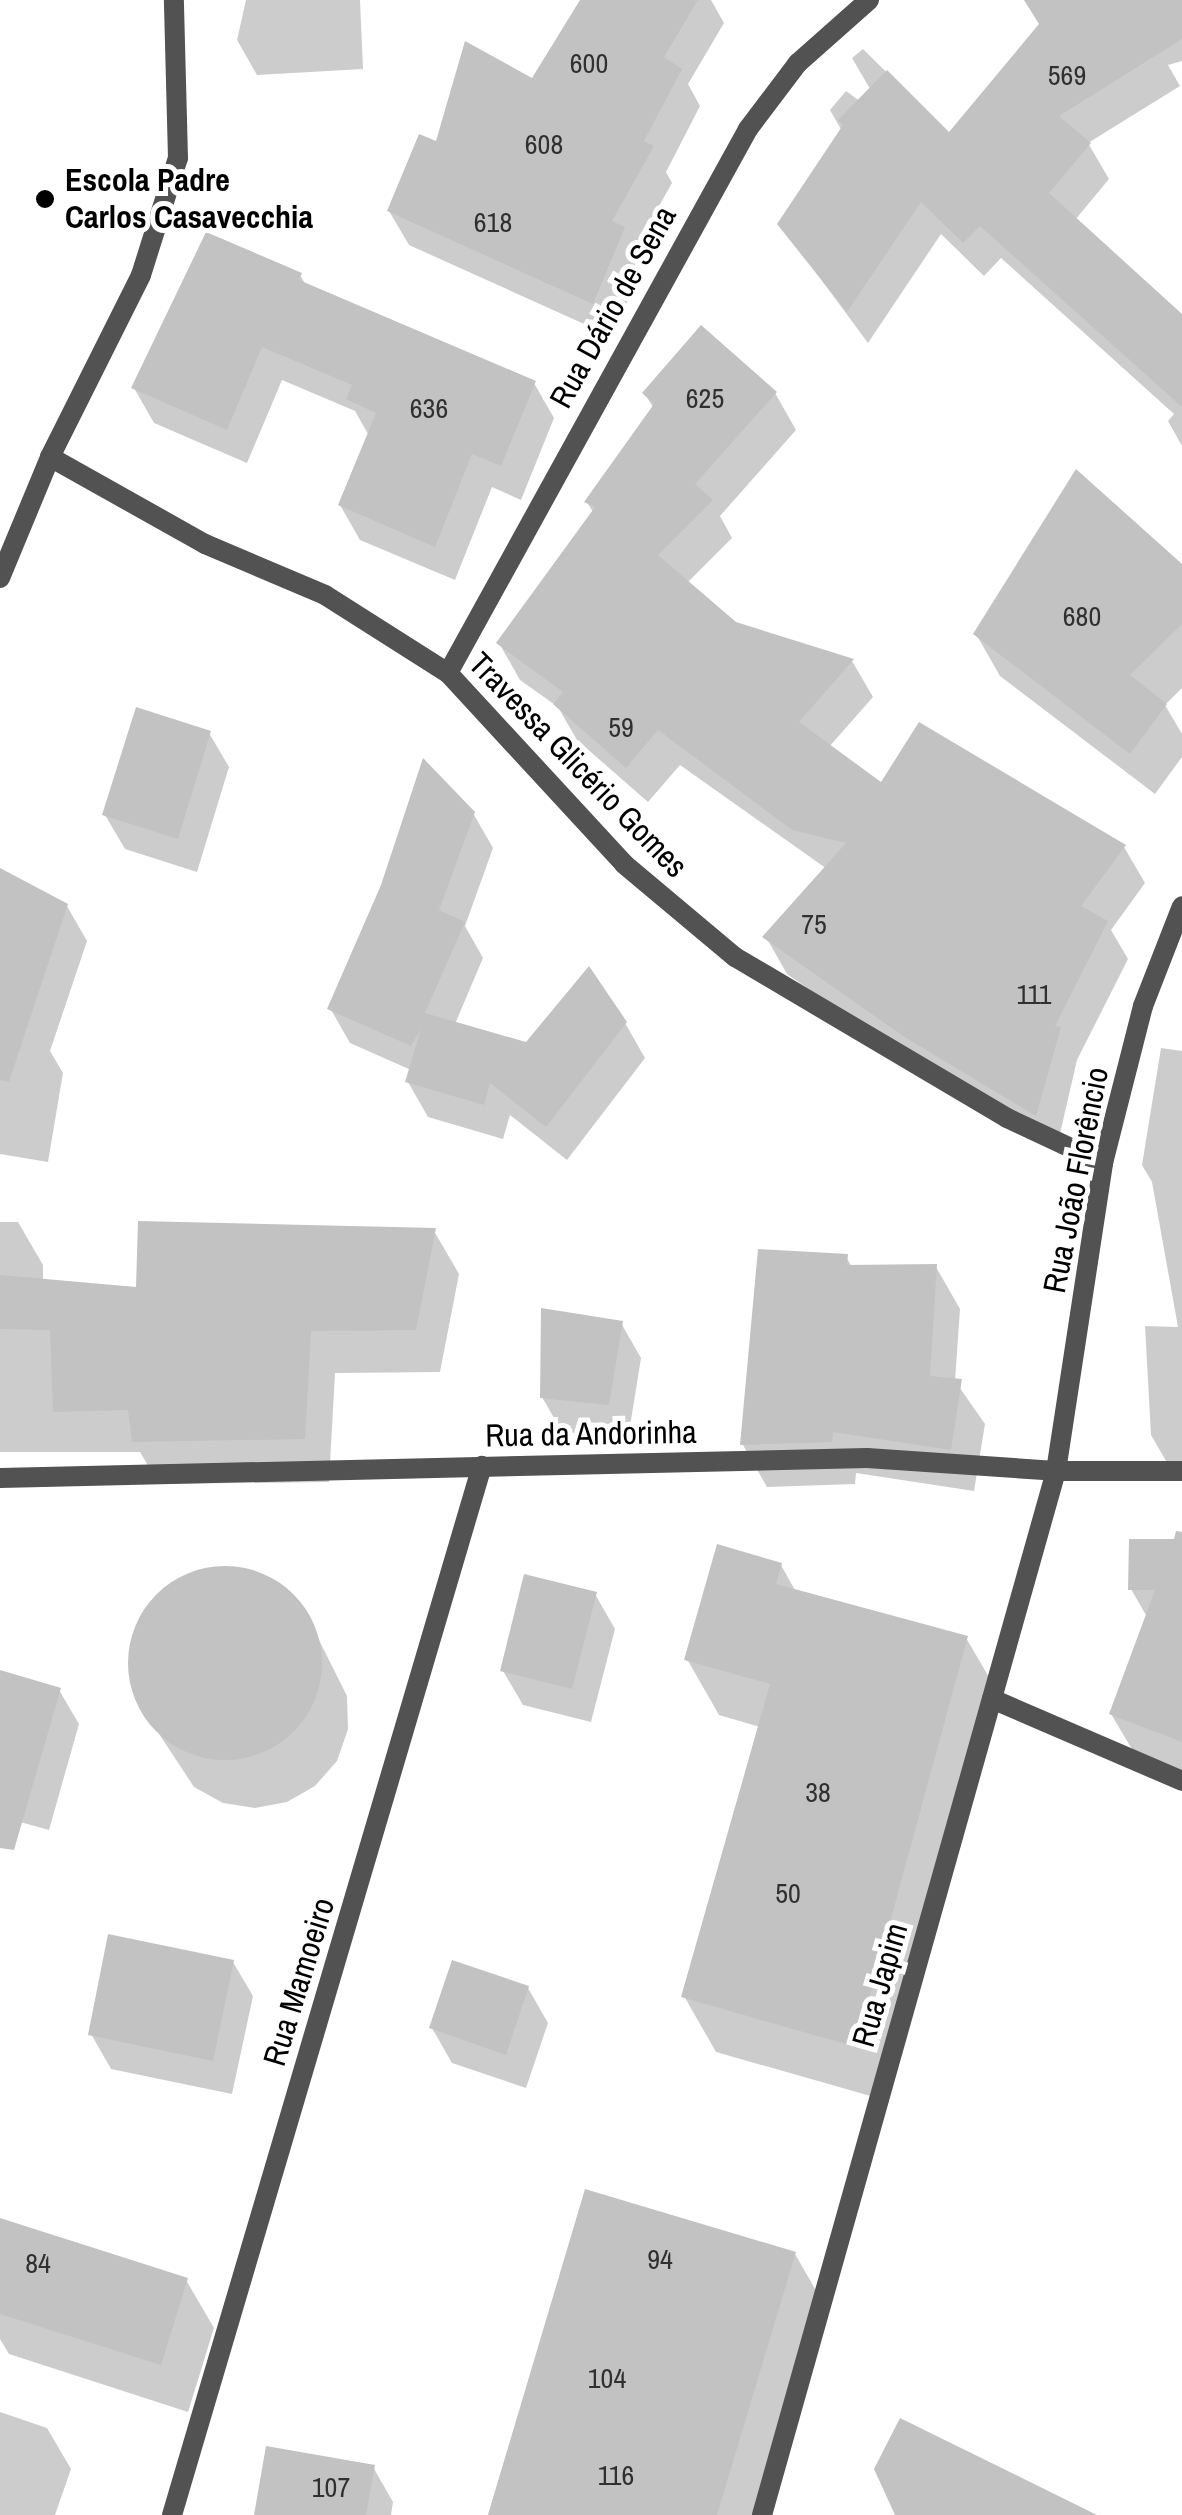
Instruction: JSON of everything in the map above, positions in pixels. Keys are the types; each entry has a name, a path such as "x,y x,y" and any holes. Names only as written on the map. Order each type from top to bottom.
{"street":[{"path":"0,578 50,458 141,275 178,158 174,0"},
{"name":"Rua Dário de Sena","path":"448,673 748,130 798,63 870,0"},
{"name":"Travessa Glicério Gomes","path":"50,458 206,544 325,595 448,673 624,864 735,956 1007,1118 1104,1164"},
{"name":"Rua João Florêncio","path":"1056,1472 1104,1164 1144,1006 1182,906"},
{"name":"Rua da Andorinha","path":"0,1478 866,1458 1056,1472 1182,1471"},
{"name":"Rua Mamoeiro","path":"172,2515 482,1466"},
{"name":"Rua Japim","path":"762,2515 1056,1472"},
{"path":"992,1699 1182,1780"}],"building":[{"path":"580,0 698,0 664,57 682,69 644,141 654,146 612,221 625,227 593,304 387,211 419,134 436,141 465,41 532,78"},
{"path":"1024,0 1182,0 1182,39 1059,116 1091,143 1049,193 1182,314 1182,407 980,226 963,243 921,202 847,312 777,224 843,125 838,120 887,70 949,132 1039,24"},
{"path":"206,232 302,273 299,280 536,381 501,466 472,454 435,547 338,505 376,413 346,399 352,385 262,347 227,430 131,388"},
{"path":"701,325 777,392 695,484 713,500 658,555 736,622 854,659 799,722 881,782 919,722 1126,845 1081,906 1108,921 1055,1026 1061,1027 1036,1116 903,1036 762,937 846,843 792,830 658,730 626,768 553,704 563,692 496,643 595,507 584,502 654,404 642,393"},
{"path":"1076,469 1182,564 1182,624 1130,675 1167,704 1130,754 973,634"},
{"path":"136,707 211,731 178,839 102,815"},
{"path":"423,758 475,812 439,910 465,922 425,1013 526,1042 589,966 627,1022 546,1127 490,1083 484,1105 405,1082 421,1029 411,1046 327,1009 381,885"},
{"path":"0,868 68,904 9,1082 0,1080"},
{"path":"138,1221 436,1228 416,1330 311,1331 305,1439 132,1442 128,1410 53,1412 50,1330 0,1329 0,1275 136,1287"},
{"path":"758,1249 848,1254 847,1265 937,1264 930,1376 962,1379 951,1450 833,1432 832,1442 740,1445"},
{"path":"541,1308 623,1321 609,1405 540,1398"},
{"path":"1176,1531 1182,1532 1182,1742 1109,1714 1155,1590 1128,1590 1129,1539 1174,1539"},
{"path":"717,1544 782,1563 776,1584 968,1636 856,2047 681,1997 770,1684 684,1660"},
{"path":"225,1566 262,1574 293,1595 314,1626 322,1663 314,1700 293,1731 262,1752 225,1760 188,1752 157,1731 136,1700 128,1663 136,1626 157,1595 188,1574"},
{"path":"524,1574 597,1592 572,1689 500,1671"},
{"path":"0,1670 61,1688 14,1850 0,1848"},
{"path":"108,1934 234,1960 213,2061 88,2035"},
{"path":"452,1960 529,1986 506,2055 429,2028"},
{"path":"585,2189 796,2252 717,2515 488,2515"},
{"path":"0,2218 188,2278 161,2365 0,2314"},
{"path":"900,2418 1097,2515 895,2515 874,2469"},
{"path":"266,2446 375,2465 366,2515 254,2515"}],"place":[{"name":"Escola Padre Carlos Casavecchia","path":"45,199"}]}
